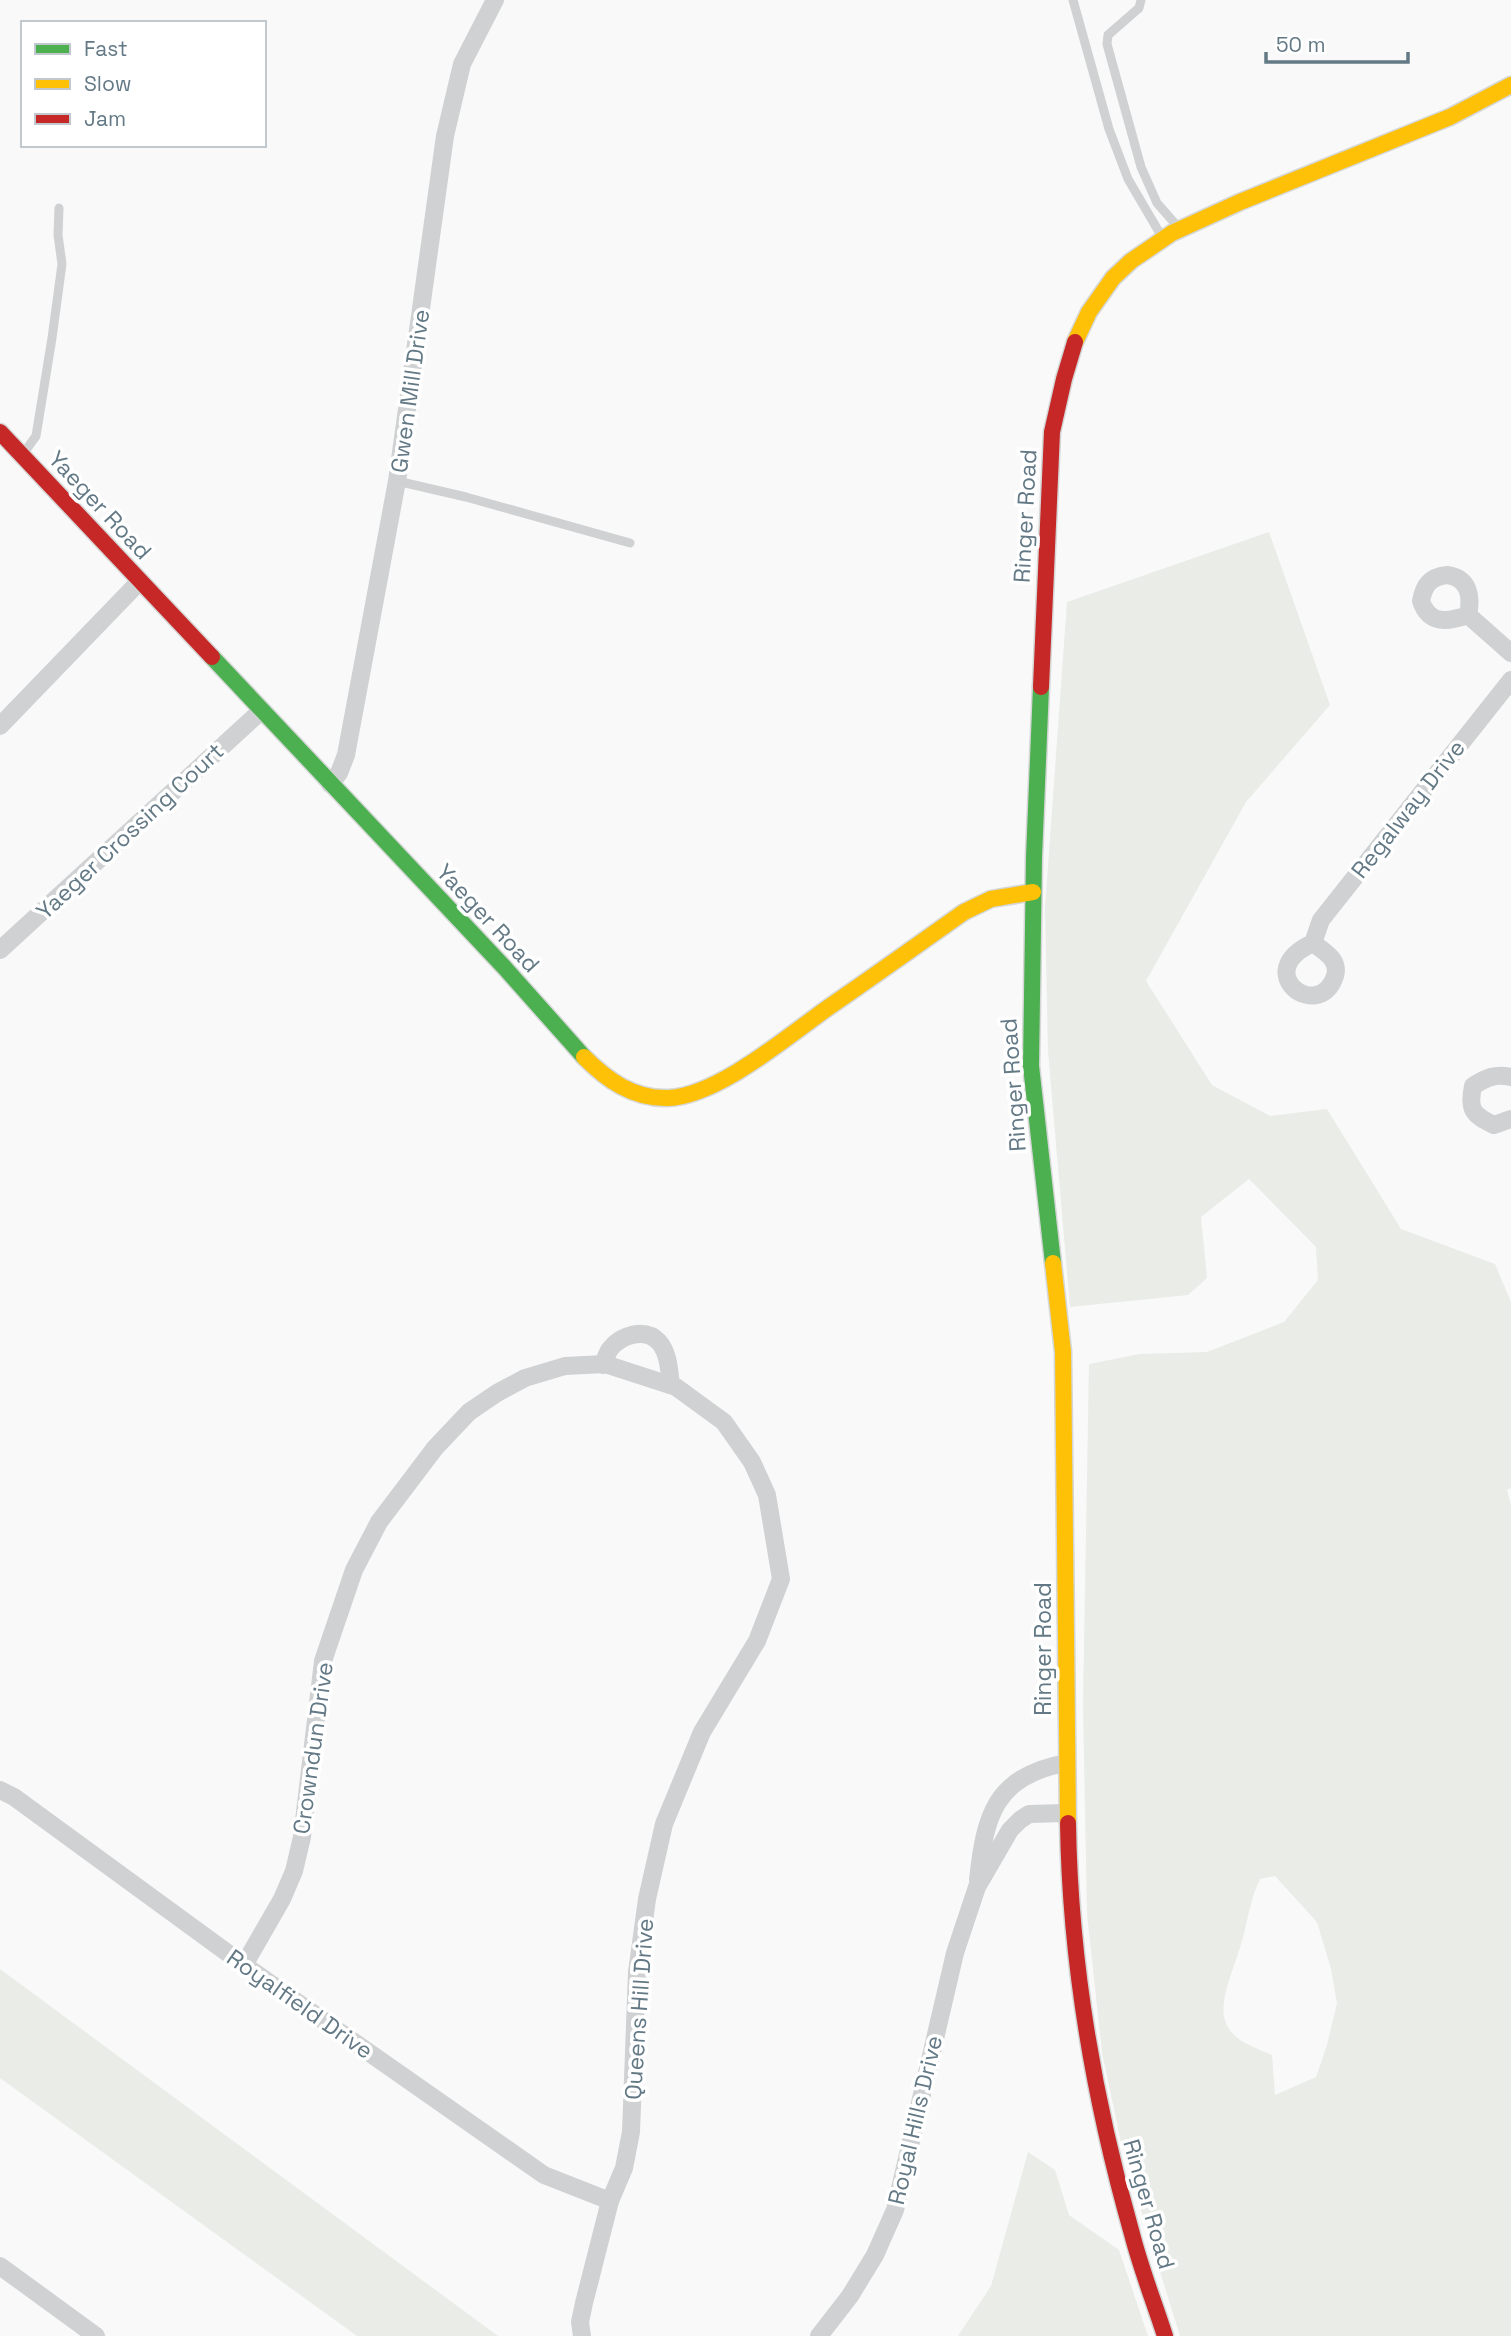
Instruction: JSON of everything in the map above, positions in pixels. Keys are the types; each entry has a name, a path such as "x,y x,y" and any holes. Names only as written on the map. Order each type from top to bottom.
{"street":[{"name":"Gwen Mill Drive","path":"330,784 339,773 346,755 397,481 445,136 462,64 495,0"},
{"name":"Ringer Road","path":"1165,2336 1128,2223 1093,2074 1076,1957 1067,1813 1065,1405 1061,1335 1031,1066 1033,892 1052,432 1077,337 1097,298 1121,269 1180,230 1231,206 1442,120 1511,85"},
{"name":"Yaeger Road","path":"0,432 504,967 585,1058 625,1089 648,1097 669,1098 712,1085 758,1057 964,912 991,899 1033,892"},
{"path":"0,726 141,582"},
{"path":"1468,615 1511,653"},
{"name":"Regalway Drive","path":"1313,943 1321,920 1511,680"},
{"name":"Yaeger Crossing Court","path":"0,950 261,711"},
{"path":"1511,1077 1488,1076 1473,1086 1469,1102 1476,1116 1494,1125 1511,1119"},
{"path":"603,1365 610,1350 626,1336 642,1333 658,1341 668,1361 671,1385"},
{"name":"Crowndun Drive","path":"244,1965 282,1899 294,1871 302,1837 323,1661 354,1570 379,1522 435,1448 469,1412 525,1378 565,1366 603,1365 671,1385 724,1422 752,1462 767,1495 781,1579"},
{"name":"Queens Hill Drive","path":"582,2336 580,2322 584,2303 610,2201 624,2168 631,2132 637,1972 647,1899 664,1824 702,1732 757,1641 781,1579"},
{"name":"Royal Hills Drive","path":"977,1887 982,1845 996,1805 1021,1777 1044,1767 1066,1763"},
{"name":"Royalfield Drive","path":"0,1790 14,1797 244,1965 544,2175 610,2201"},
{"name":"Royal Hills Drive","path":"818,2336 850,2296 875,2255 895,2210 954,1953 977,1887 1010,1830 1020,1820 1029,1814 1067,1813"},
{"path":"0,2266 96,2336"}],"lane":[{"path":"1073,0 1109,129 1128,179 1163,239"},
{"path":"1141,0 1139,8 1108,35 1107,44 1141,167 1157,203 1180,230"},
{"path":"22,456 36,436 50,350 62,264 58,235 59,208"},
{"path":"397,481 466,497 630,543"}],"shaded area":[{"path":"1269,532 1330,705 1246,802 1146,981 1212,1085 1270,1116 1327,1109 1401,1229 1495,1264 1511,1302 1511,1488 1507,1490 1511,1505 1511,2336 1180,2336 1123,2152 1102,2052 1087,1914 1083,1704 1089,1364 1140,1354 1207,1352 1284,1322 1318,1280 1316,1247 1249,1179 1201,1217 1207,1278 1188,1295 1070,1307 1048,1051 1045,908 1067,602","holes":["1275,1876 1317,1922 1331,1969 1337,2003 1327,2045 1316,2077 1275,2095 1272,2055 1244,2042 1232,2033 1225,2020 1226,1991 1260,1879"]},
{"path":"0,1969 498,2336 357,2336 0,2078"},
{"path":"1028,2152 1055,2170 1069,2215 1119,2250 1148,2336 958,2336 991,2286"}],"traffic: fast":[{"path":"212,657 504,967 584,1057"},
{"path":"1041,687 1034,857 1031,1066 1053,1263"}],"traffic: slow":[{"path":"1075,342 1089,312 1113,278 1131,261 1172,233 1240,202 1450,117 1511,85"},
{"path":"584,1057 611,1080 632,1092 668,1098 688,1095 752,1063 964,912 991,899 1033,892"},
{"path":"1053,1263 1063,1352 1068,1823"}],"traffic: jam":[{"path":"1041,687 1052,432 1075,342"},
{"path":"0,432 212,657"},
{"path":"1068,1823 1073,1927 1086,2031 1118,2184 1165,2336"}]}
